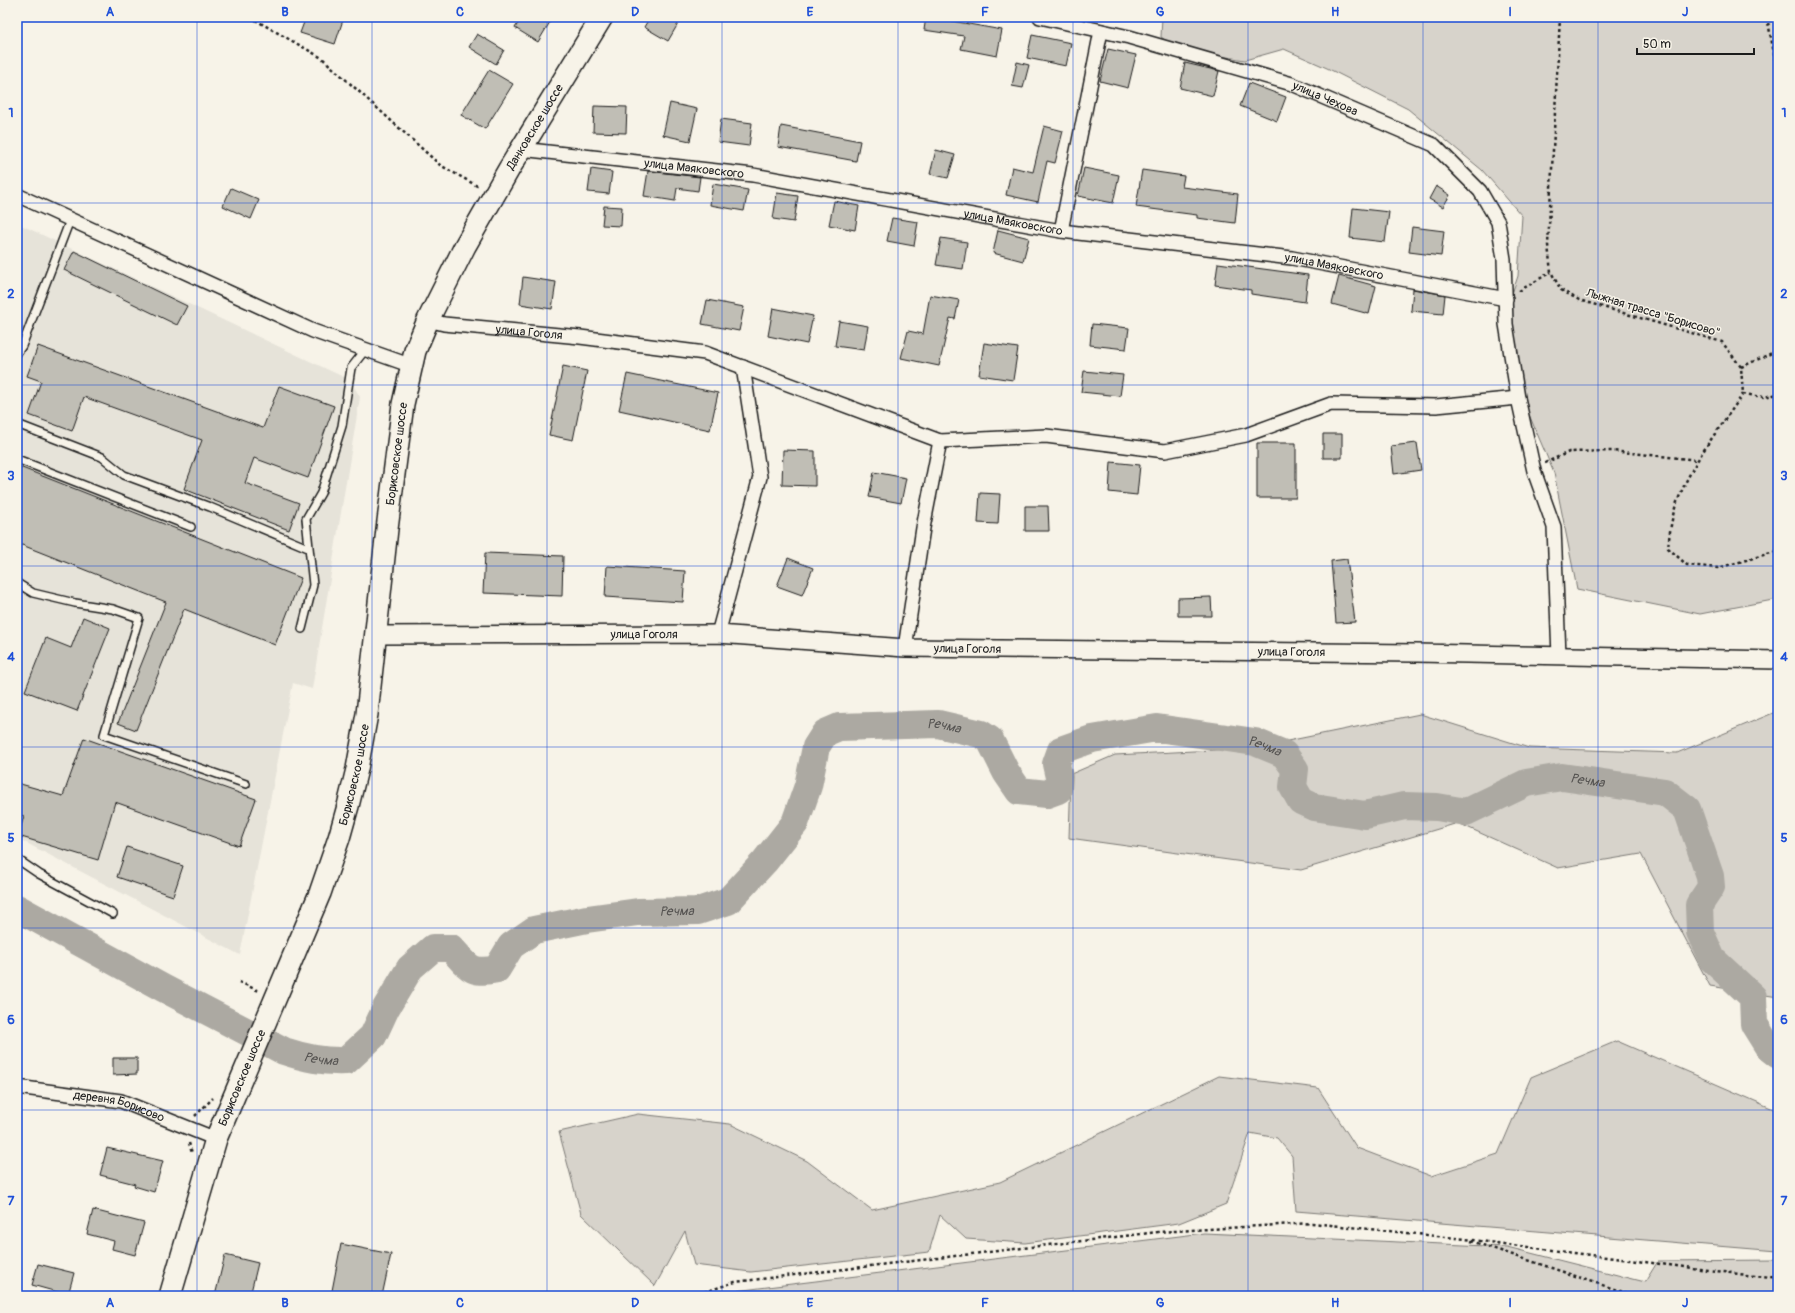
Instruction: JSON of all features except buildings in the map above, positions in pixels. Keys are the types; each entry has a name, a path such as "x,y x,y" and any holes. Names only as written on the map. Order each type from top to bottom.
{"main road":[{"name":"Данковское шоссе","path":"471,238 521,149 602,17"},
{"name":"Борисовское шоссе","path":"170,1296 216,1139 236,1090 269,996 322,887 348,806 357,769 367,714 388,521 404,404 415,351 428,320 471,238"}],"street":[{"name":"улица Чехова","path":"1040,17 1129,37 1292,84 1434,146 1480,191 1498,222 1504,259 1506,324 1518,398 1534,471 1554,527 1559,656"},
{"path":"1061,231 1101,31"},
{"name":"улица Маяковского","path":"521,149 753,175 1061,231 1292,258 1506,299"},
{"path":"17,195 313,331 412,366"},
{"name":"улица Гоголя","path":"428,320 444,324 580,337 705,353 940,441 1046,436 1165,451 1246,435 1331,404 1436,406 1518,398"},
{"path":"718,634 760,477 743,367"},
{"path":"905,648 923,528 940,441"},
{"name":"улица Гоголя","path":"376,635 718,634 905,648 1778,660"},
{"name":"деревня Борисово","path":"17,1087 121,1101 216,1139"}],"lane":[{"path":"17,353 22,346 70,220"},
{"path":"302,629 313,585 306,519 321,493 342,426 351,368 366,349"},
{"path":"17,424 102,457 124,475 210,507 308,548"},
{"path":"17,459 191,527"},
{"path":"17,583 33,593 113,609 139,618 104,735 246,784"},
{"path":"17,859 39,874 113,914"}],"path":[{"path":"250,17 322,58 440,165 494,196"},
{"name":"Лыжная трасса \"Борисово\"","path":"1560,17 1549,203 1548,245 1551,272 1561,290 1579,300 1722,342 1740,367 1743,394"},
{"path":"1767,17 1778,74"},
{"path":"1506,299 1551,272"},
{"path":"1740,367 1772,353 1778,352"},
{"path":"1778,394 1764,397 1743,394 1698,460 1679,495 1671,525 1668,548 1687,565 1718,568 1778,551"},
{"path":"1534,471 1541,465 1569,452 1612,451 1698,460"},
{"path":"239,982 269,996"},
{"path":"693,1296 735,1282 1158,1232 1312,1223 1465,1239 1778,1279"},
{"path":"1465,1239 1635,1296"}],"shaded area":[{"path":"1162,17 1778,17 1778,599 1700,614 1577,589 1554,473 1518,389 1501,326 1518,276 1522,216 1482,170 1408,109 1327,68 1284,49 1245,60 1178,49 1161,37"},
{"path":"17,223 350,380 360,397 312,689 293,683 240,955 17,838"},
{"path":"1778,711 1778,997 1710,986 1641,854 1558,868 1458,823 1301,870 1069,838 1071,774 1115,755 1253,748 1420,714 1529,748 1677,753"},
{"path":"1617,1041 1778,1111 1778,1251 1296,1211 1292,1156 1277,1138 1250,1133 1226,1204 1179,1223 1025,1243 966,1239 940,1215 929,1252 751,1272 694,1265 685,1231 655,1286 581,1214 559,1132 638,1114 730,1124 807,1161 872,1210 1000,1182 1219,1076 1318,1088 1357,1148 1431,1176 1498,1154 1531,1077"},
{"path":"1204,1233 1507,1247 1645,1282 1658,1261 1778,1260 1778,1296 718,1296 727,1292"}],"waterway":[{"name":"Речма","path":"17,908 163,988 284,1051 314,1059 346,1061 373,1036 386,1008 410,968 433,948 451,948 470,968 488,971 497,969 511,946 534,930 587,919 638,912 698,911 728,901 765,861 795,823 808,786 816,747 825,733 839,727 938,724 981,734 990,740 1006,772 1019,791 1047,794 1058,790 1059,777 1056,764 1061,750 1092,739 1157,728 1255,742 1284,754 1295,769 1293,787 1301,801 1314,807 1365,815 1404,806 1437,807 1466,812 1526,783 1562,777 1665,792 1687,809 1710,876 1711,887 1699,905 1700,932 1712,959 1753,997 1754,1024 1769,1048 1778,1055"}]}
